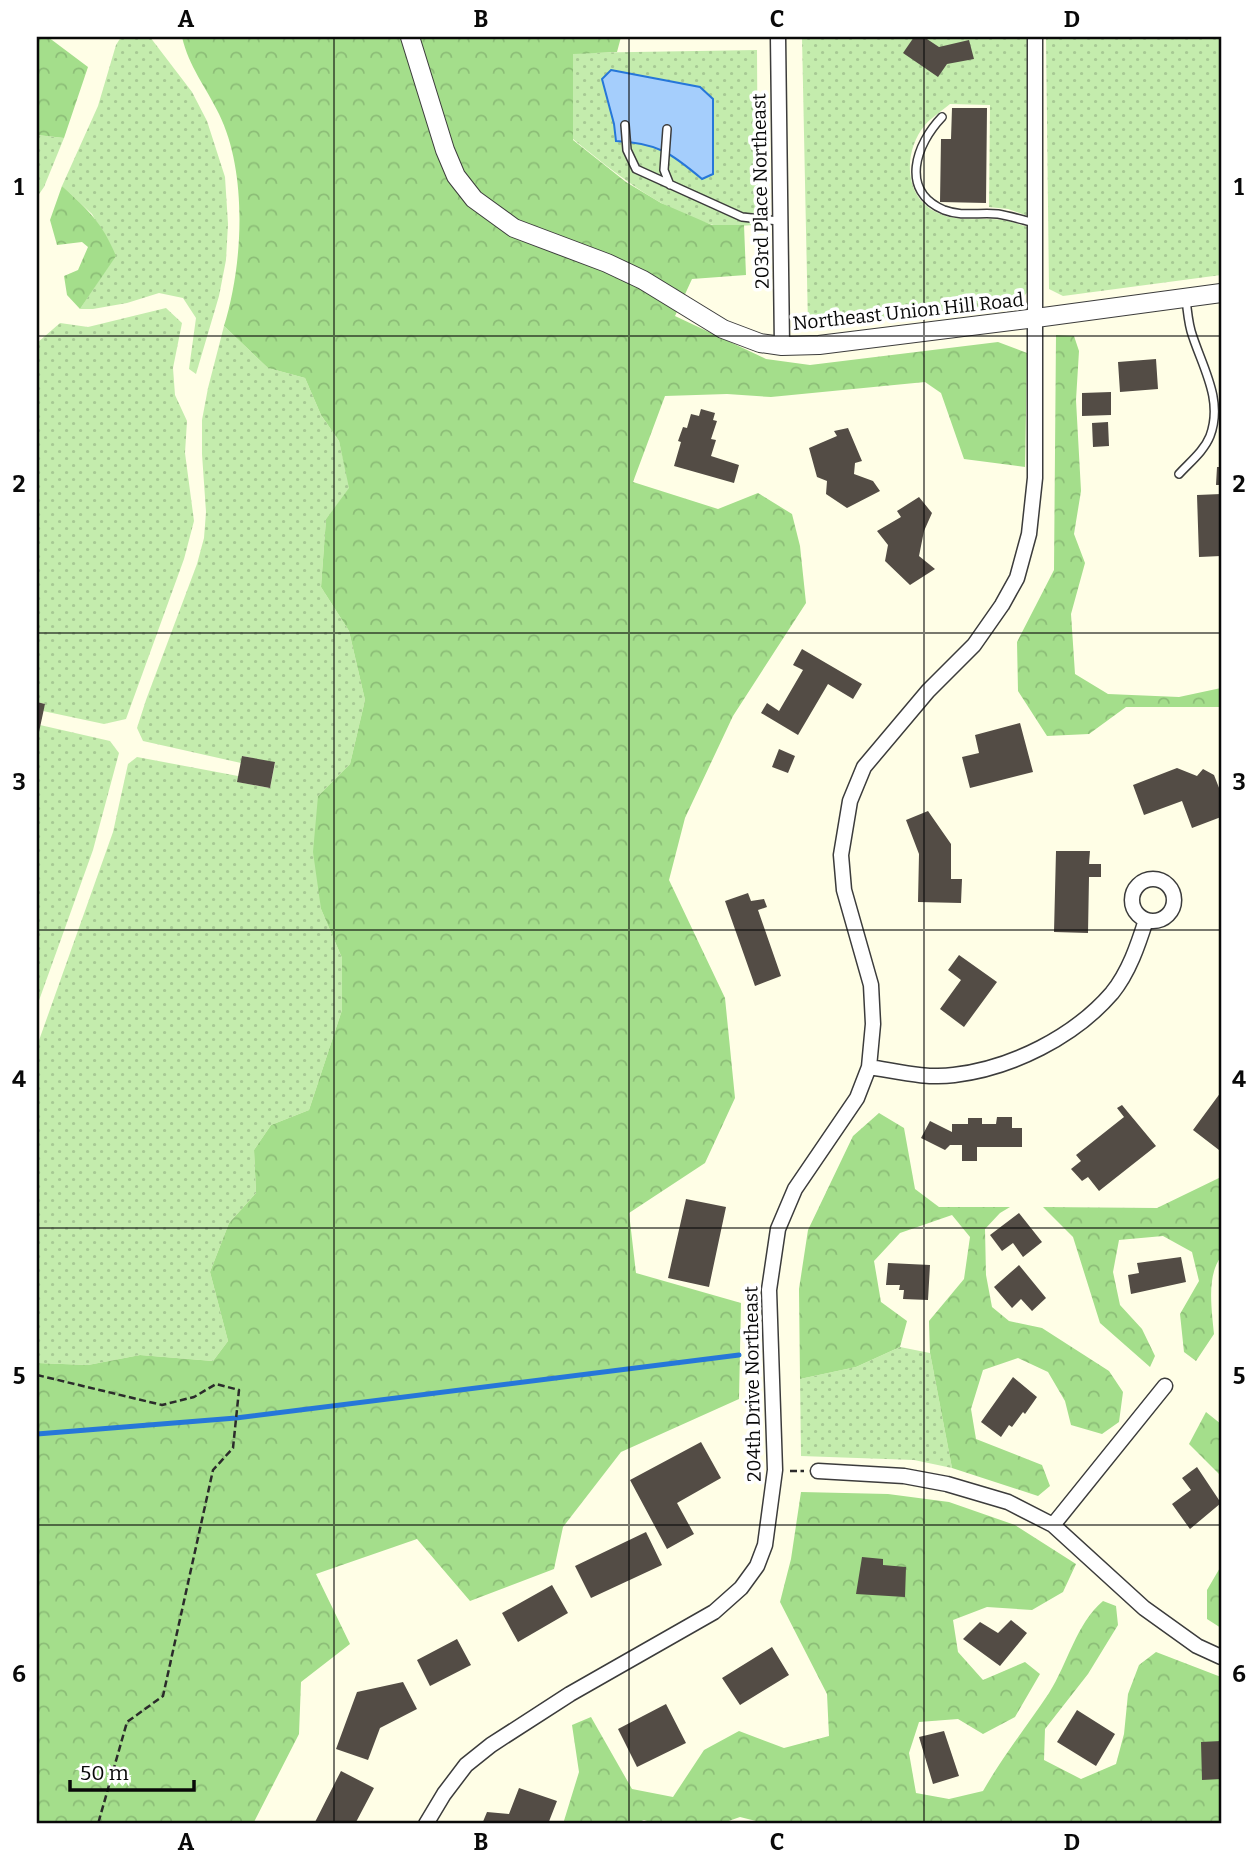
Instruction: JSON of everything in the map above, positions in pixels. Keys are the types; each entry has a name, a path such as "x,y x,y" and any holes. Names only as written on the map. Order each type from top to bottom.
{"street":[{"name":"Northeast Union Hill Road","path":"411,37 445,150 456,176 474,199 514,228 631,274 723,329 760,343 782,346 819,345 1221,292"},
{"name":"203rd Place Northeast","path":"778,37 782,346"},
{"name":"204th Drive Northeast","path":"426,1824 466,1765 491,1745 570,1695 714,1612 741,1588 757,1566 765,1545 775,1470 769,1290 778,1229 795,1189 857,1098 869,1067 873,1024 872,985 844,890 841,855 850,801 864,767 928,691 974,645 1002,605 1017,578 1029,534 1034,489 1035,37"},
{"path":"869,1067 952,1076 995,1067 1047,1045 1090,1014 1113,991 1133,958 1146,920"},
{"path":"1053,1525 1165,1386"},
{"path":"818,1471 904,1476 947,1484 1008,1502 1053,1525 1144,1608 1197,1646 1221,1657"}],"lane":[{"path":"942,117 927,135 915,163 916,177 930,202 955,213 996,214 1035,223"},
{"path":"625,125 627,150 636,169 742,217 779,221"},
{"path":"667,129 664,170 670,185"},
{"path":"1179,474 1202,449 1210,434 1214,413 1209,376 1191,330 1185,298"}],"path":[{"path":"37,1376 162,1405 194,1397 216,1384 239,1390 233,1448 213,1470 163,1696 127,1723 98,1824"},
{"path":"775,1470 818,1471"}],"green space":[{"path":"37,37 48,37 88,67 64,138 37,135"},
{"path":"121,37 150,37 192,92 207,121 225,177 228,224 226,260 219,296 196,374 189,369 196,318 183,298 159,293 127,303 80,309 115,256 92,214 62,186 98,106 116,45"},
{"path":"182,37 621,37 617,52 573,54 573,140 626,182 661,203 712,225 744,225 746,275 692,279 675,316 766,359 810,365 998,342 1027,353 1025,467 964,459 941,393 925,382 771,397 727,394 665,396 633,482 718,509 758,493 792,514 800,546 806,603 733,716 685,818 669,880 725,998 735,1098 705,1163 629,1213 636,1273 741,1303 739,1399 621,1452 563,1527 554,1569 470,1601 417,1539 316,1574 350,1644 301,1682 299,1734 253,1824 37,1824 37,1363 88,1365 140,1355 213,1361 228,1341 210,1272 229,1223 256,1193 254,1150 271,1125 309,1110 342,1010 342,958 321,909 313,852 318,796 350,764 365,700 349,631 321,587 326,519 349,488 339,441 321,415 305,378 268,368 224,326 235,275 240,219 235,163 219,114 193,67"},
{"path":"802,37 1028,37 1028,216 1008,209 989,207 990,105 950,104 925,125 918,136 910,160 910,173 918,197 938,213 962,219 994,219 1028,227 1028,291 1019,303 808,326"},
{"path":"1046,37 1221,37 1221,275 1063,296 1049,289"},
{"path":"757,50 758,225 715,225 672,209 621,177 573,139 573,53"},
{"path":"37,135 64,138 44,187 37,197"},
{"path":"62,186 93,217 116,256 80,309 67,295 64,276 78,270 88,247 82,242 57,245 50,220"},
{"path":"166,308 182,323 173,368 175,395 187,421 185,453 194,521 184,559 126,719 104,724 43,711 45,704 37,702 37,343 60,323 88,327"},
{"path":"224,326 268,368 305,378 321,415 339,441 350,488 326,519 321,587 349,631 365,700 350,764 318,796 321,909 342,958 342,1010 309,1110 271,1125 254,1150 256,1193 229,1223 210,1272 228,1341 213,1361 140,1355 88,1365 37,1363 37,1046 113,832 128,764 137,757 238,776 238,782 270,788 275,763 243,756 241,763 143,741 137,728 204,538 206,512 202,420"},
{"path":"1056,335 1074,336 1079,351 1076,400 1081,491 1074,534 1085,563 1071,614 1075,674 1108,694 1179,697 1221,688 1221,707 1126,707 1089,734 1047,736 1018,691 1017,642 1054,570"},
{"path":"40,725 110,741 119,753 93,850 37,1006 37,731"},
{"path":"879,1113 904,1128 915,1189 939,1207 1010,1207 1000,1213 985,1229 986,1275 992,1307 1009,1321 1042,1328 1109,1371 1123,1392 1119,1422 1102,1434 1071,1425 1065,1401 1048,1372 1018,1358 983,1370 971,1409 976,1439 1042,1465 1050,1486 1038,1496 952,1468 930,1353 929,1321 964,1279 970,1237 952,1215 900,1233 874,1261 881,1302 907,1321 900,1347 856,1367 800,1379 799,1289 808,1230 853,1136"},
{"path":"1221,1177 1221,1257 1213,1274 1211,1294 1214,1334 1196,1361 1184,1352 1180,1314 1199,1281 1192,1252 1163,1236 1119,1240 1113,1272 1120,1305 1142,1329 1155,1356 1150,1367 1100,1323 1073,1237 1043,1207 1157,1208"},
{"path":"900,1347 930,1353 952,1468 914,1460 801,1456 800,1379 856,1367"},
{"path":"1206,1412 1221,1424 1221,1476 1189,1444"},
{"path":"801,1492 888,1494 949,1502 1015,1525 1076,1564 1063,1592 1032,1610 987,1607 953,1620 958,1652 983,1680 1025,1662 1040,1674 1015,1717 983,1734 958,1719 919,1722 909,1753 916,1793 949,1799 983,1791 1049,1693 1079,1632 1103,1601 1116,1606 1118,1625 1088,1674 1045,1729 1044,1760 1081,1779 1116,1764 1124,1734 1128,1694 1139,1665 1156,1652 1221,1677 1221,1824 768,1824 740,1817 720,1824 656,1824 644,1820 634,1824 563,1824 579,1772 572,1725 591,1717 632,1789 673,1797 704,1750 739,1731 784,1748 829,1736 827,1694 780,1602 791,1559"},
{"path":"1221,1566 1221,1628 1207,1619 1207,1590"}],"water":[{"path":"611,70 700,87 713,99 713,174 702,179 663,151 643,144 616,141 602,79"}],"building":[{"path":"914,37 924,37 939,47 969,40 974,59 947,64 938,77 903,53"},
{"path":"952,108 987,108 986,203 940,202 941,139 951,139"},
{"path":"1156,359 1158,389 1120,392 1118,362"},
{"path":"1111,392 1111,415 1082,416 1082,393"},
{"path":"701,409 715,413 713,420 717,421 711,439 716,440 711,456 739,465 734,483 674,466 683,427 687,428 691,414 699,416"},
{"path":"1108,422 1109,446 1093,447 1092,423"},
{"path":"848,428 862,461 855,463 854,474 873,481 880,491 847,508 826,494 827,481 817,477 809,448 837,436 834,431"},
{"path":"1217,467 1221,467 1221,485 1216,485"},
{"path":"1221,494 1221,556 1199,557 1197,495"},
{"path":"919,497 932,513 924,531 919,556 935,569 910,585 885,561 888,545 877,531 901,517 897,511"},
{"path":"802,649 862,684 853,699 828,684 798,735 761,713 767,703 779,711 803,670 793,665"},
{"path":"37,702 45,704 39,732 37,731"},
{"path":"1020,723 1033,772 970,788 962,757 979,753 975,735"},
{"path":"779,749 795,756 788,773 772,767"},
{"path":"242,756 275,762 270,788 237,782"},
{"path":"1177,768 1197,776 1203,769 1214,775 1221,793 1221,817 1192,828 1182,801 1144,815 1133,785"},
{"path":"928,811 951,844 951,879 962,879 961,903 918,902 919,854 906,820"},
{"path":"1056,851 1090,851 1089,864 1101,864 1101,877 1089,877 1088,933 1054,932"},
{"path":"748,893 751,901 764,899 767,907 758,910 781,976 755,986 725,901"},
{"path":"959,955 997,982 964,1027 940,1009 961,980 948,970"},
{"path":"1221,1092 1221,1147 1219,1150 1193,1130"},
{"path":"1122,1105 1156,1146 1099,1191 1088,1177 1082,1181 1071,1169 1081,1161 1076,1155 1124,1117 1117,1108"},
{"path":"997,1117 1012,1117 1012,1128 1022,1128 1022,1147 977,1147 977,1161 962,1161 962,1145 950,1145 945,1150 921,1138 930,1121 952,1132 952,1124 968,1124 968,1118 982,1118 982,1124 996,1124"},
{"path":"686,1199 726,1207 709,1287 668,1278"},
{"path":"1019,1213 1042,1242 1023,1257 1013,1243 1002,1251 990,1235"},
{"path":"1181,1257 1186,1282 1131,1294 1128,1275 1139,1273 1137,1263"},
{"path":"888,1263 930,1265 928,1300 903,1299 904,1290 899,1290 900,1285 886,1285"},
{"path":"1019,1265 1046,1298 1032,1311 1021,1299 1012,1308 994,1287"},
{"path":"1013,1377 1037,1397 1025,1414 1023,1412 1012,1427 1009,1425 1001,1437 981,1422"},
{"path":"701,1442 721,1478 677,1503 694,1534 667,1549 630,1480"},
{"path":"1197,1467 1221,1503 1190,1529 1172,1504 1191,1490 1182,1478"},
{"path":"646,1532 662,1565 591,1598 575,1566"},
{"path":"862,1557 883,1559 883,1565 906,1567 905,1597 856,1594"},
{"path":"552,1585 568,1613 518,1642 502,1613"},
{"path":"1011,1620 1027,1633 1000,1666 963,1639 980,1622 998,1633"},
{"path":"457,1639 471,1665 430,1686 417,1660"},
{"path":"772,1647 789,1675 740,1705 722,1678"},
{"path":"403,1682 417,1709 380,1728 368,1760 336,1749 357,1692"},
{"path":"666,1704 686,1743 637,1767 618,1729"},
{"path":"1077,1710 1115,1734 1096,1766 1057,1742"},
{"path":"944,1731 959,1776 933,1784 919,1737"},
{"path":"1221,1741 1221,1779 1202,1780 1201,1742"},
{"path":"341,1771 374,1788 355,1824 314,1824"},
{"path":"519,1788 557,1801 548,1824 482,1824 487,1812 509,1814"}],"waterway":[{"path":"37,1434 236,1418 739,1355"}]}
